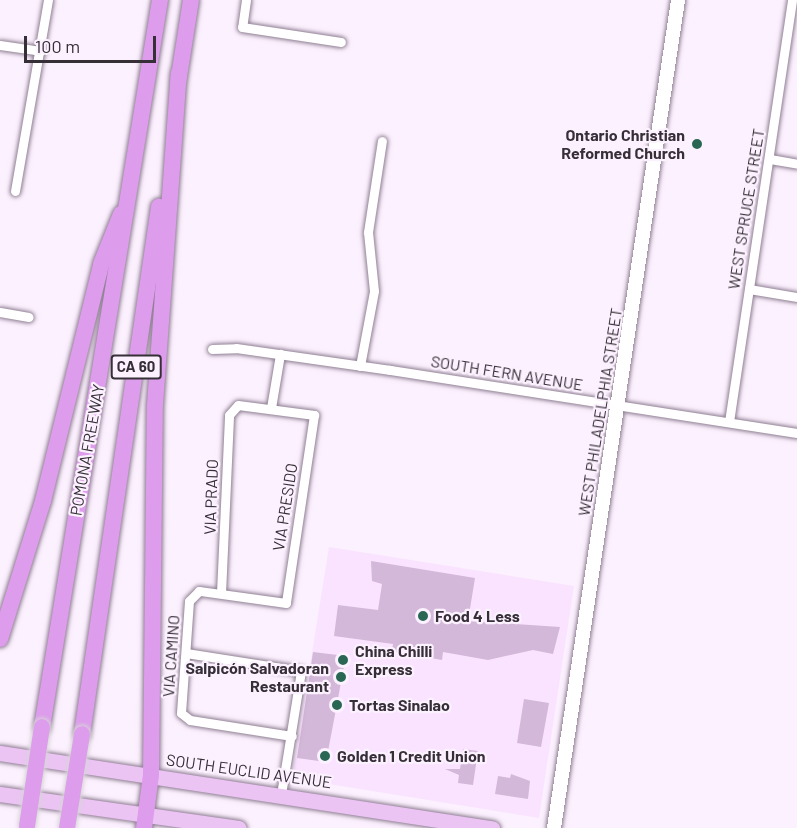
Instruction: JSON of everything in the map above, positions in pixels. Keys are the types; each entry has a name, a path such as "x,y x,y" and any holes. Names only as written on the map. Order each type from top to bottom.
{"highway":[{"name":"POMONA FREEWAY","path":"26,827 133,182 160,0"},
{"name":"CA 60","path":"67,828 191,0"},
{"path":"146,821 151,775 155,405 179,73"},
{"path":"0,639 43,501 101,264 133,182"}],"main road":[{"name":"WEST PHILADELPHIA STREET","path":"554,828 678,0"},
{"name":"SOUTH EUCLID AVENUE","path":"0,753 281,794 492,828"},
{"path":"0,794 146,821 238,828"}],"street":[{"path":"15,191 48,0"},
{"path":"246,0 242,27 341,42"},
{"name":"WEST SPRUCE STREET","path":"729,422 793,28 792,0"},
{"path":"0,45 41,51"},
{"path":"360,366 374,291 368,232 382,141"},
{"path":"770,159 797,164"},
{"path":"749,289 797,297"},
{"path":"0,312 29,316"},
{"name":"SOUTH FERN AVENUE","path":"213,349 280,354 797,433"},
{"path":"271,408 280,354"},
{"name":"VIA PRADO","path":"220,593 229,415 238,405 271,408"},
{"name":"VIA PRESIDO","path":"220,593 286,603 314,415 271,408"},
{"name":"VIA CAMINO","path":"220,593 199,591 189,601 182,713 190,720 292,736"},
{"path":"186,653 301,671 281,794"}],"shaded area":[{"path":"329,547 574,586 539,818 292,778"}],"building":[{"name":"Food 4 Less","path":"371,561 475,578 468,621 560,627 553,654 533,650 488,660 443,652 442,660 392,651 393,644 334,636 338,605 378,610 382,584 372,581"},
{"path":"313,652 346,656 326,762 297,758"},
{"path":"524,699 549,703 541,747 517,743"},
{"path":"463,749 478,751 473,785 458,783 459,775 445,769 460,769"},
{"path":"511,774 530,781 528,799 495,794 498,776 510,778"}],"place":[{"name":"Ontario Christian Reformed Church","path":"697,144"},
{"name":"Food 4 Less","path":"423,616"},
{"name":"China Chilli Express","path":"343,660"},
{"name":"Salpicón Salvadoran Restaurant","path":"341,677"},
{"name":"Tortas Sinalao","path":"337,705"},
{"name":"Golden 1 Credit Union","path":"325,756"}]}
